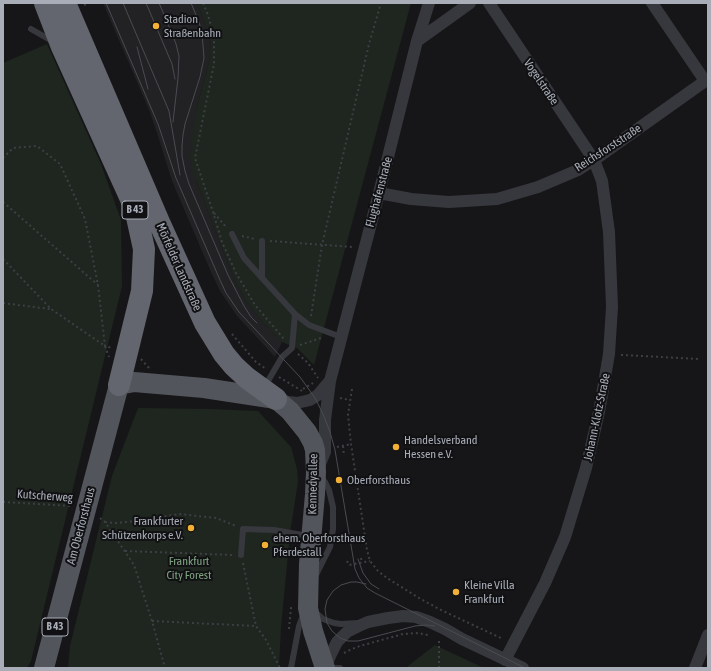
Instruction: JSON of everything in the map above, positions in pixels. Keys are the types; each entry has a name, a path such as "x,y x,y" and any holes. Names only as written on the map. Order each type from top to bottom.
{"highway":[{"name":"Mörfelder Landstraße","path":"44,3 62,47 134,208 144,249 142,291 118,385"},
{"name":"Mörfelder Landstraße","path":"65,3 156,214 205,322 224,354 234,366 247,378 273,390"}],"main road":[{"path":"118,385 134,382 204,388 273,390"},
{"name":"Am Oberforsthaus","path":"44,668 118,385"},
{"name":"Kennedyallee","path":"273,390 297,418 310,438 315,450 315,494 309,564 308,600 313,631 325,668"}],"street":[{"name":"Flughafenstraße","path":"273,390 300,403 310,400 318,395 324,380 364,248 417,41 429,3"},
{"path":"417,41 470,3"},
{"name":"Vogelstraße","path":"489,3 594,160"},
{"path":"652,3 707,80"},
{"name":"Reichsforststraße","path":"379,193 411,199 449,202 497,199 538,187 578,170 594,160 707,80"},
{"name":"Johann-Klotz-Straße","path":"505,660 545,583 565,537 588,461 599,412 609,354 612,308 609,232 602,180 594,160"},
{"name":"Flughafenstraße","path":"316,472 324,452 326,420 324,380"},
{"path":"325,668 334,649 344,634 361,625 392,617 407,616 430,622 523,668"},
{"path":"695,668 708,635"}],"lane":[{"path":"31,29 62,47"},
{"path":"232,234 244,258 295,314 309,325 337,335"},
{"path":"262,241 262,278"},
{"path":"273,390 282,357 292,348 295,314"},
{"path":"291,668 298,626 330,547 333,529 333,507 329,490 325,482 316,472"},
{"path":"241,555 242,528 274,530 312,537"},
{"path":"308,600 314,611 320,617 337,624 384,619"},
{"path":"325,668 340,668"}],"path":[{"path":"83,3 84,5 89,3"},
{"path":"203,3 214,37 214,64 195,158 222,242 236,273 255,305 292,348 324,380"},
{"path":"309,325 322,245 369,44 381,3"},
{"path":"3,158 13,148 37,146 60,164 86,219 98,286 105,346 109,359"},
{"path":"3,202 98,286"},
{"path":"213,212 232,234 262,241 364,248"},
{"path":"3,259 51,310 105,346"},
{"path":"3,303 51,310"},
{"path":"228,329 256,362 273,390 302,390"},
{"path":"292,348 337,335"},
{"path":"609,354 700,359"},
{"path":"305,388 313,382"},
{"path":"352,389 348,415 351,444 370,561 386,578 419,598 503,639"},
{"path":"336,397 350,400"},
{"path":"343,446 344,456"},
{"name":"Kutscherweg","path":"3,502 86,507"},
{"path":"86,507 105,522 134,565 165,668"},
{"path":"105,522 116,523 136,521 179,514 216,518 242,528"},
{"path":"125,551 241,555 256,626 266,640 280,668"},
{"path":"361,558 362,563"},
{"path":"347,561 349,566 370,561"},
{"path":"152,621 256,626"},
{"path":"343,654 360,646 403,634 418,632 443,640"},
{"path":"439,638 439,668"}],"shaded area":[{"path":"103,3 197,3 211,39 209,62 196,111 196,180 237,285 246,301 259,318 282,342 275,357 237,316 220,291 172,181 150,112"}],"green space":[{"path":"197,3 411,3 314,365 297,348 282,342 259,318 246,301 237,285 225,256 191,165 190,153 196,111 209,62 211,39"},
{"path":"47,44 101,164 121,220 122,286 31,661 27,668 3,668 3,63"},
{"name":"Frankfurt City Forest","path":"138,408 258,411 291,447 297,469 298,482 290,533 281,627 279,668 68,668 70,646 112,476"},
{"path":"435,645 484,668 408,668 408,666"}],"tram line":[{"path":"106,3 158,124 176,178 226,293 239,312 300,377 315,398 323,414 335,450 355,569 359,578 367,588 375,593 525,668"},
{"path":"123,3 169,111 180,175"},
{"path":"146,3 172,64 175,79"},
{"path":"159,3 176,44 179,56 173,122"},
{"path":"191,3 202,33 204,58 183,135 182,156 185,171 189,184 228,275 244,306 257,323"},
{"path":"137,47 148,89"},
{"path":"358,559 363,573 371,584 379,589"},
{"path":"366,584 351,582 341,585 333,591 327,600 325,609 327,623 332,631 340,638 348,641 358,641 415,626 435,626"}],"place":[{"name":"Stadion Straßenbahn","path":"156,26"},
{"name":"Handelsverband Hessen e.V.","path":"396,447"},
{"name":"Oberforsthaus","path":"339,480"},
{"name":"Frankfurter Schützenkorps e.V.","path":"191,528"},
{"name":"ehem. Oberforsthaus Pferdestall","path":"265,545"},
{"name":"Kleine Villa Frankfurt","path":"456,592"}]}
